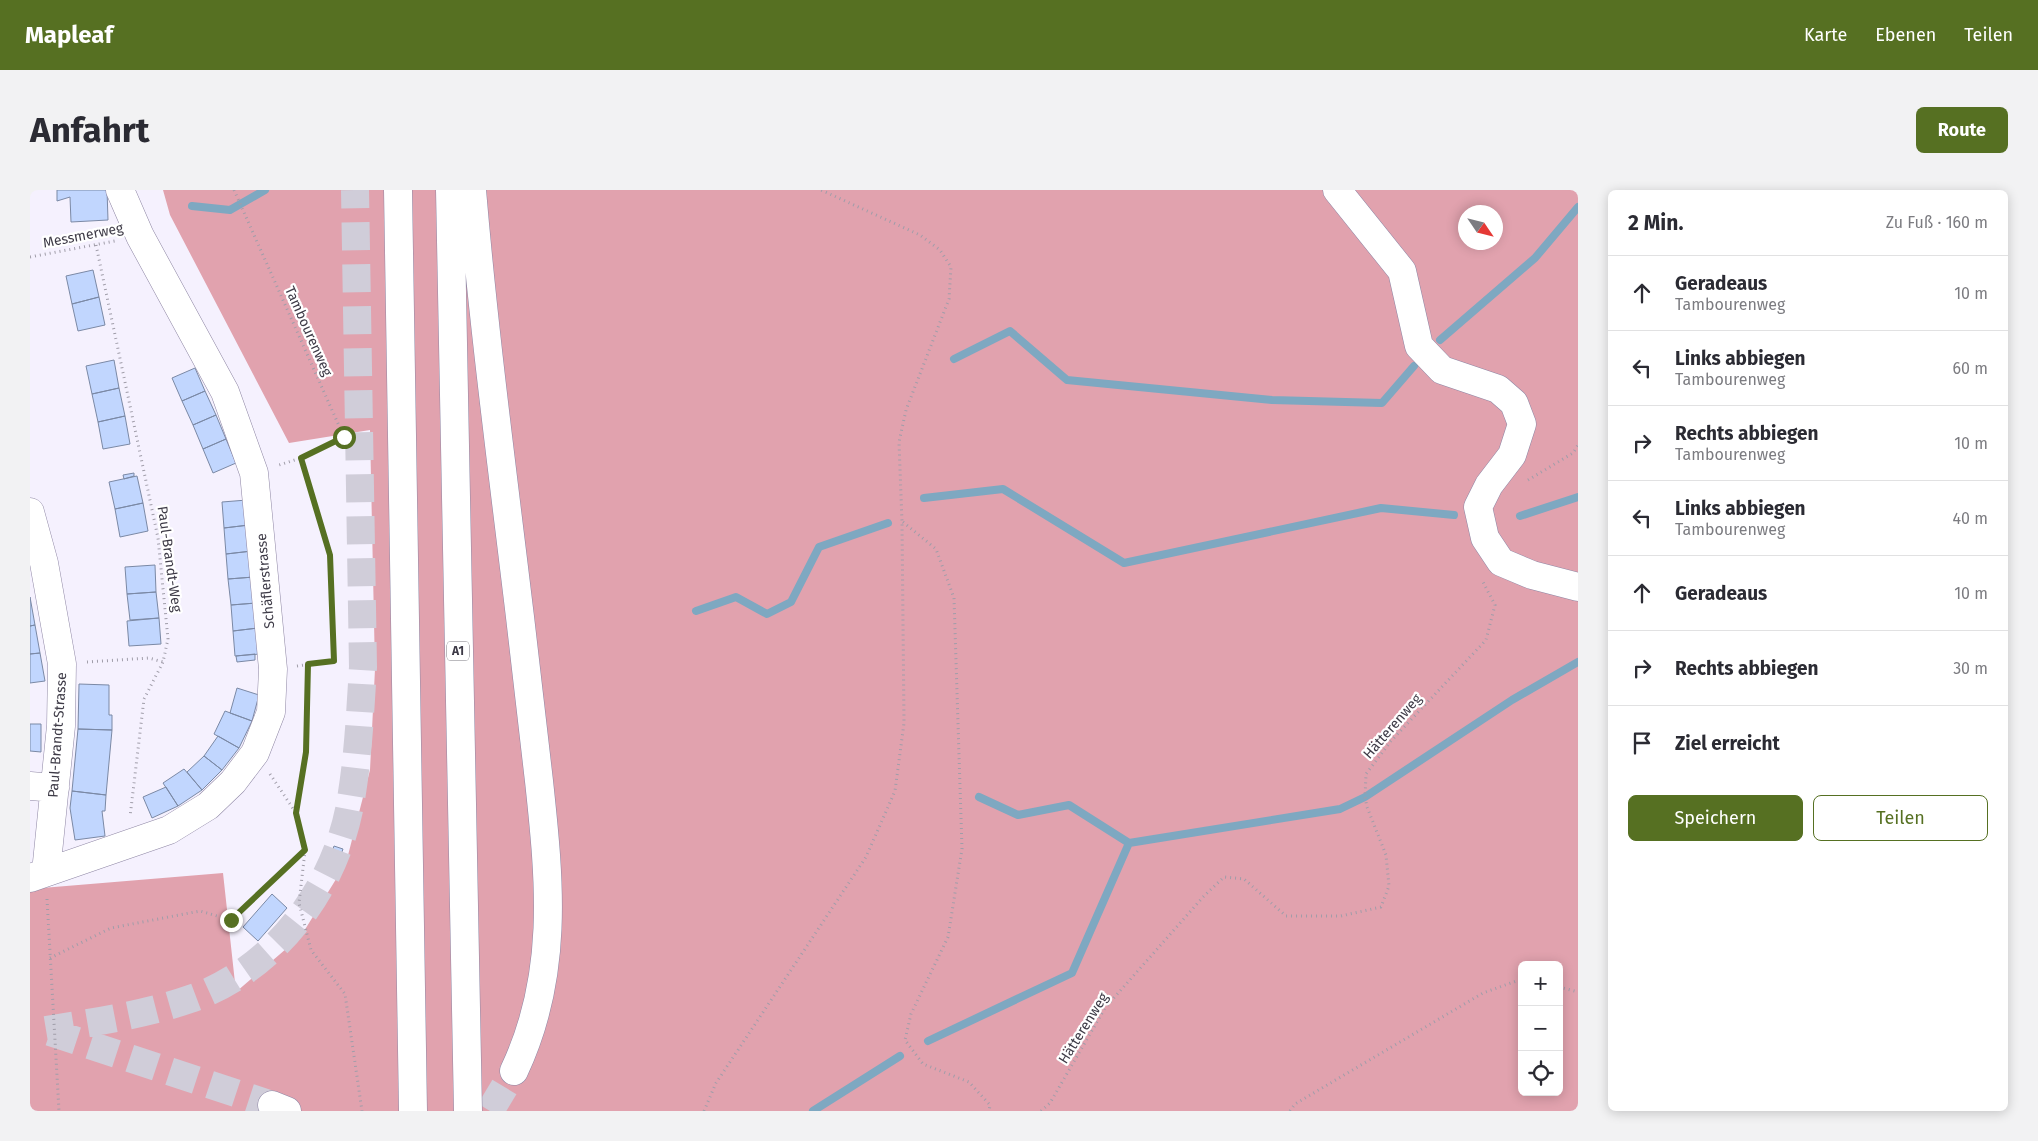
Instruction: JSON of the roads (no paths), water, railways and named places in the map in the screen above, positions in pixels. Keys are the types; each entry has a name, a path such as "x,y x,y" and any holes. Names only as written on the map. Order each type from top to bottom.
{"main road":[{"name":"Schäflerstrasse","path":"38,875 169,830 208,806 233,782 255,753 271,712 273,669 254,473 225,392 140,236 120,190"},
{"path":"398,190 413,1111"},
{"name":"A1","path":"450,190 468,1111"},
{"path":"472,190 547,871 548,927 542,987 531,1031 514,1071"},
{"path":"1337,190 1402,271 1420,346 1442,370 1498,388 1514,402 1522,424 1512,455 1489,485 1478,507 1485,538 1501,562 1532,575 1578,587"},
{"name":"Paul-Brandt-Strasse","path":"30,512 44,563 62,664 61,726 42,787 38,875"}],"waterway":[{"path":"192,206 230,210 265,190"},
{"path":"1440,340 1535,258 1578,207"},
{"path":"954,359 1010,331 1067,380 1272,400 1382,403 1414,366"},
{"path":"924,498 1003,489 1124,563 1381,508 1454,515"},
{"path":"1520,516 1578,497"},
{"path":"696,611 736,597 767,614 791,602 819,547 888,523"},
{"path":"928,1041 1072,973 1129,843 1340,809 1365,797 1512,700 1578,662"},
{"path":"979,797 1018,815 1069,805 1129,843"},
{"path":"813,1111 900,1056"}],"tunnel":[{"path":"46,1030 119,1018 173,1005 220,986 247,969 272,949 294,925 313,899 329,871 341,841 355,774 363,667 355,190"},
{"path":"50,1032 272,1105"},
{"path":"490,1111 514,1071"}]}
